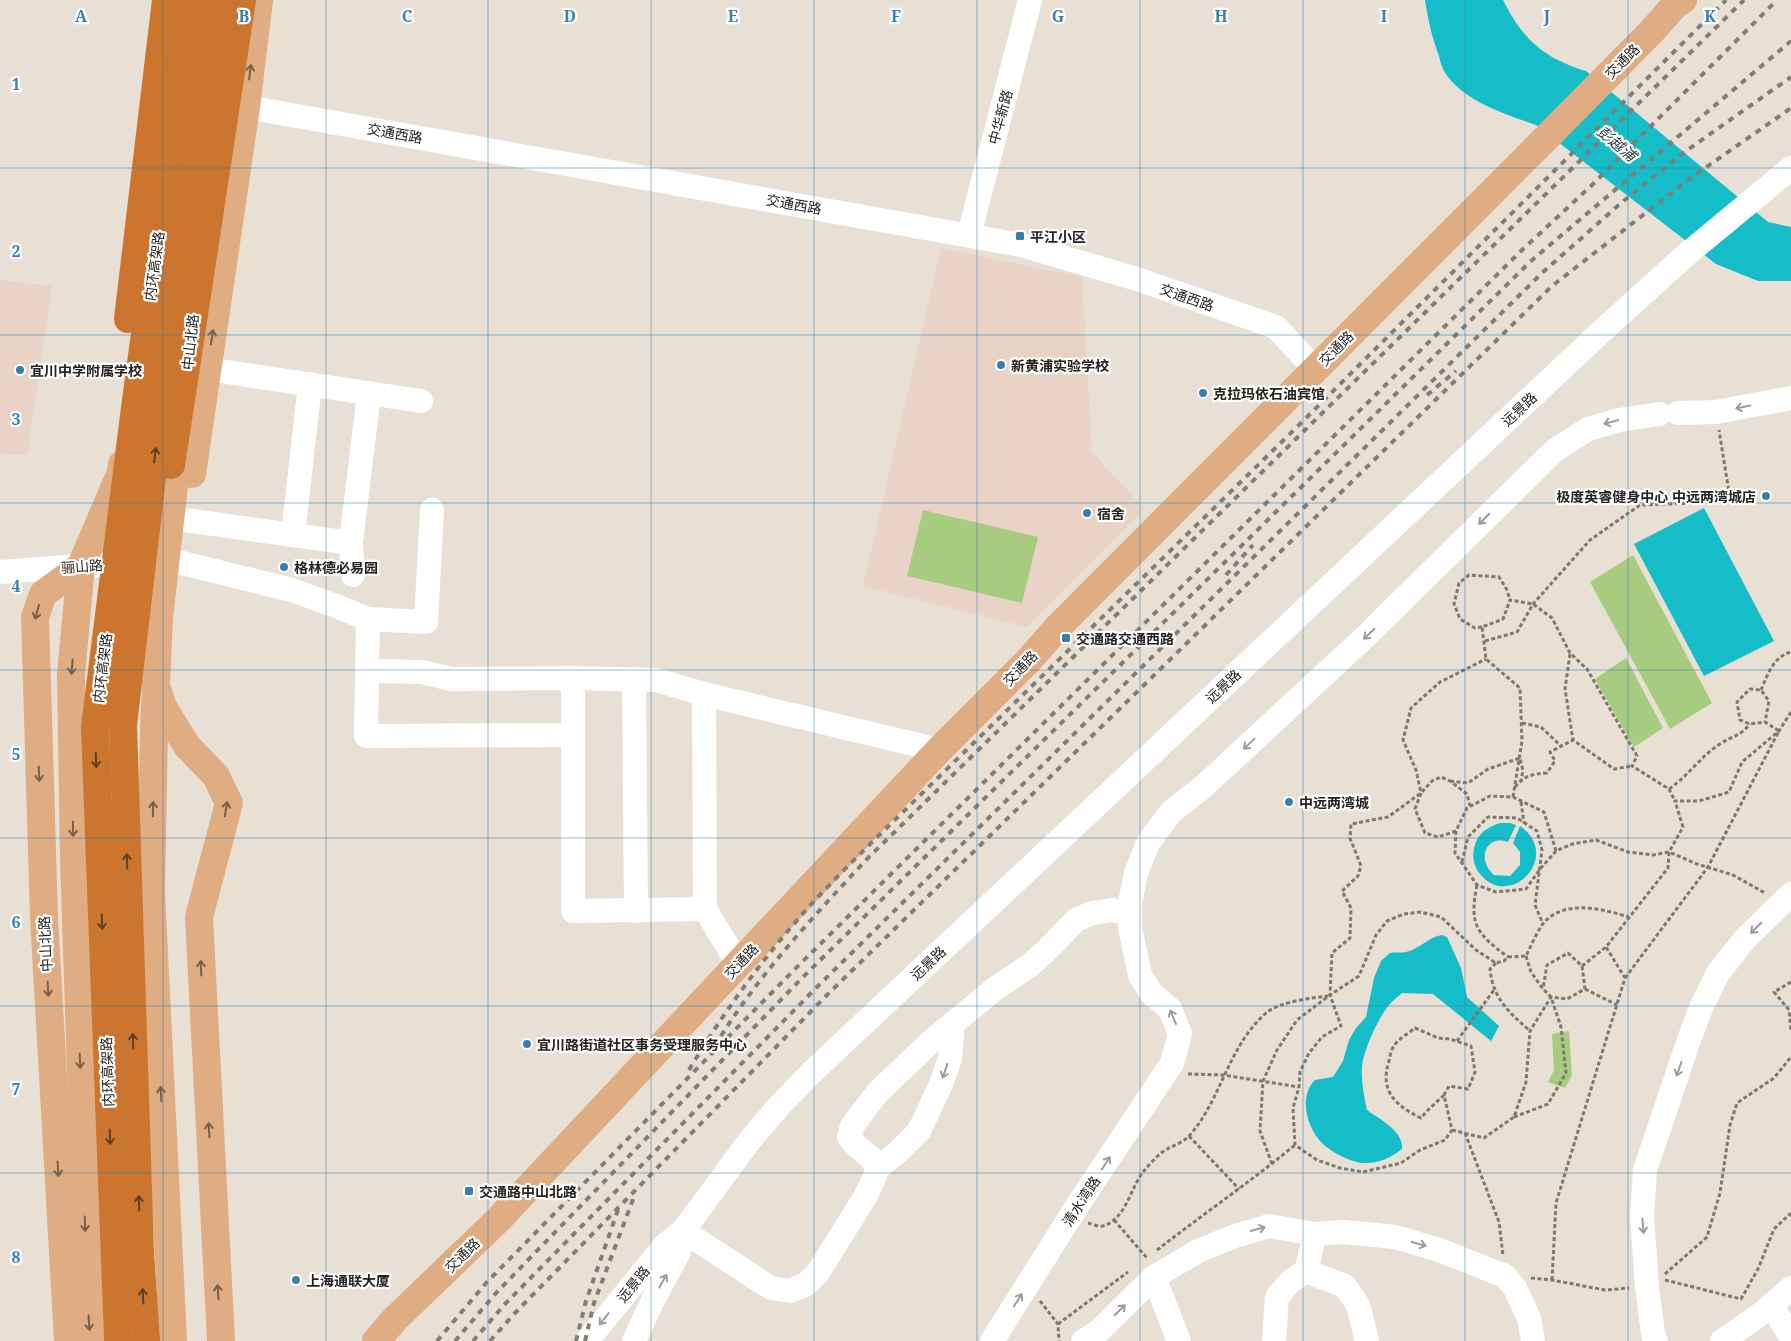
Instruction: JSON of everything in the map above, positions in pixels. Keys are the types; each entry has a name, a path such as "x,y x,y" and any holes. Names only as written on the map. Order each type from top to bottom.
{"highway":[{"path":"95,727 104,523 166,0"},
{"name":"内环高架路","path":"118,1341 95,727 190,0"},
{"name":"内环高架路","path":"146,1341 140,1232 123,725 160,409 216,0"},
{"path":"123,725 165,506 242,0"}],"main road":[{"path":"90,1341 86,1271 74,860 71,674 81,566 121,472 136,363 178,0"},
{"name":"中山北路","path":"171,561 189,435 209,188 233,0"},
{"path":"173,1341 152,892 159,618 171,561 185,520 189,435 207,369 246,107 259,0"},
{"name":"交通路","path":"376,1341 395,1319 499,1219 939,750 1029,660 1057,628 1547,137 1678,2"},
{"path":"209,188 238,158"},
{"name":"中山北路","path":"68,1341 44,917 35,617 43,594 81,566"},
{"path":"156,685 162,707 187,746 216,776 229,803 199,916 221,1341"}],"street":[{"name":"中华新路","path":"969,235 1030,0"},
{"name":"交通西路","path":"246,107 1021,244 1137,279 1276,328 1315,369"},
{"name":"远景路","path":"587,1341 665,1245 683,1231 750,1140 811,1073 1596,337 1686,255 1791,168"},
{"path":"207,369 421,401"},
{"path":"293,535 310,384"},
{"path":"353,574 351,543 368,393"},
{"name":"清水湾路","path":"997,1340 1028,1284 1168,1068 1180,1034 1170,1009 1152,994 1140,975 1130,928 1130,903 1136,873 1148,843 1170,812 1203,787 1366,636 1554,450 1588,429 1619,420 1669,413 1716,412 1791,398"},
{"path":"432,510 426,622 368,620 366,736 573,735"},
{"path":"185,520 351,543"},
{"name":"骊山路","path":"0,572 171,561 292,590 368,620"},
{"path":"367,671 422,672 451,679 573,678 656,680 704,694 939,750"},
{"path":"573,678 573,911 705,909"},
{"path":"634,679 636,911"},
{"path":"704,694 705,909 738,964"},
{"path":"1655,1337 1647,1287 1642,1216 1646,1170 1690,1036 1718,973 1745,939 1787,898"},
{"path":"878,1168 874,1160 854,1145 849,1137 852,1126 878,1092 953,1024 996,988 1040,956 1076,920 1092,913 1112,910 1130,914"},
{"path":"683,1231 771,1288 790,1291 806,1285 817,1274 865,1197 878,1168 898,1152 919,1131 941,1084 950,1058 953,1024"},
{"path":"1083,1341 1097,1333 1147,1270 1198,1252 1235,1236 1269,1226 1315,1234 1344,1232 1395,1237 1439,1250 1506,1276 1515,1288 1529,1318 1533,1341"},
{"name":"远景路","path":"634,1341 654,1298 679,1252 683,1231"},
{"path":"1274,1341 1277,1297 1291,1281 1306,1271 1315,1234"},
{"path":"1147,1270 1179,1341"},
{"path":"1306,1271 1345,1286 1358,1305 1367,1341"},
{"path":"1722,1341 1791,1288"},
{"path":"1771,1305 1791,1336"}],"path":[{"path":"1485,641 1517,632 1533,604 1590,540 1640,504 1698,503 1729,492 1716,412"},
{"path":"1469,575 1499,577 1507,590 1510,600 1503,619 1475,628 1460,619 1454,604 1459,584 1469,575"},
{"path":"1510,600 1533,604 1552,618 1570,653 1587,669 1637,756 1632,766"},
{"path":"1482,627 1486,659 1520,688 1522,741 1513,797"},
{"path":"1761,690 1773,664 1782,655 1791,652"},
{"path":"1570,653 1565,689 1573,740 1614,769 1632,766 1669,789 1684,827 1669,852 1668,868 1606,947 1582,966"},
{"path":"1421,793 1416,770 1403,740 1411,708 1440,682 1486,659"},
{"path":"1765,722 1770,701 1761,690 1750,689 1737,702 1740,720 1750,724 1765,722 1779,731"},
{"path":"1552,1280 1556,1203 1625,978 1708,867 1779,731 1791,712"},
{"path":"1522,723 1541,727 1561,746"},
{"path":"1669,789 1708,754 1721,744 1741,734 1750,724"},
{"path":"1675,801 1699,801 1729,792 1742,762 1779,731"},
{"path":"1514,788 1530,774 1546,773 1555,761 1550,752 1573,740"},
{"path":"1520,758 1523,771 1521,780"},
{"path":"1450,781 1468,783 1488,769 1520,758"},
{"path":"1456,831 1438,837 1425,833 1415,809 1421,793 1432,781 1441,777 1450,781 1467,794 1470,806"},
{"path":"1295,1145 1292,1108 1299,1087 1300,1072 1309,1053 1322,1037 1341,1026 1330,995 1332,953 1350,938 1351,908 1342,891 1358,876 1361,866 1350,838 1351,824 1388,817 1415,795 1421,793"},
{"path":"1556,851 1544,812 1513,797 1490,796 1470,806 1467,808 1456,831 1455,852 1477,885 1496,892 1526,889 1540,868 1556,851 1572,844 1596,840 1628,852 1653,855 1669,852 1733,875 1764,893 1787,898"},
{"path":"1521,801 1524,823"},
{"path":"1462,862 1468,837 1488,817 1517,818 1537,831 1542,850 1536,905 1543,924"},
{"path":"1477,885 1473,906 1474,918 1480,933 1508,957 1526,956"},
{"path":"1452,1130 1484,1138 1514,1117 1548,1104 1566,1073 1561,1027 1551,997 1543,989 1532,972 1526,956 1543,924 1560,911 1585,907 1629,917"},
{"path":"1272,1164 1260,1131 1263,1081 1277,1050 1297,1020 1359,976 1376,935 1387,921 1404,914 1420,912 1441,916 1476,950 1496,963"},
{"path":"1606,947 1625,978"},
{"path":"1543,989 1547,965 1568,953 1582,966 1585,989"},
{"path":"1508,957 1504,961 1496,963 1490,969 1492,984 1499,999 1509,1012 1530,1031"},
{"path":"1791,982 1774,992 1789,1010 1791,1030"},
{"path":"1458,1041 1494,989"},
{"path":"1585,989 1617,1005"},
{"path":"1551,997 1567,999 1585,989"},
{"path":"1071,1216 1101,1226 1114,1220 1129,1199 1143,1172 1162,1153 1180,1144 1190,1136 1206,1113 1223,1075 1250,1030 1268,1012 1295,1001 1330,995"},
{"path":"1514,1117 1526,1082 1530,1031 1551,997"},
{"path":"1415,1028 1438,1038 1450,1039 1471,1046 1474,1072 1468,1089 1449,1086 1444,1096 1426,1111 1421,1118 1397,1103 1388,1092 1386,1081 1388,1065 1394,1045 1415,1028"},
{"path":"1791,1057 1774,1078 1737,1103 1730,1125 1720,1193 1707,1236 1660,1279 1741,1299 1758,1269 1774,1229 1791,1213"},
{"path":"1168,1068 1299,1087"},
{"path":"1295,1145 1317,1160 1340,1168 1363,1172 1401,1163 1420,1150 1445,1140 1452,1130 1444,1096"},
{"path":"1465,1133 1499,1222 1506,1276 1552,1280 1605,1290 1647,1287"},
{"path":"1190,1136 1239,1189"},
{"path":"1155,1252 1295,1145"},
{"path":"1114,1220 1147,1258 1147,1270"},
{"path":"1058,1324 1132,1269"},
{"path":"1028,1284 1058,1324 1058,1341"}],"shaded area":[{"name":"新黄浦实验学校","path":"941,248 1082,277 1092,452 1145,509 1027,627 863,586"},
{"name":"宜川中学附属学校","path":"0,280 52,286 27,455 0,454"}],"green space":[{"path":"923,510 1038,537 1022,603 907,576"},
{"path":"1633,555 1712,703 1670,729 1590,582"},
{"path":"1626,658 1663,728 1634,747 1595,679"},
{"path":"1569,1031 1572,1075 1565,1088 1548,1082 1554,1070 1552,1034"}],"water":[{"name":"彭越浦","path":"1425,0 1503,0 1519,26 1536,46 1558,60 1586,71 1768,222 1791,227 1791,281 1758,281 1716,264 1536,125 1485,105 1462,91 1444,71 1430,28"},
{"path":"1704,508 1774,641 1704,676 1634,544"},
{"path":"1500,823 1516,825 1508,842 1500,840 1494,842 1486,850 1486,862 1494,875 1510,876 1520,865 1520,852 1513,843 1520,826 1532,838 1536,851 1534,864 1527,875 1517,883 1505,886 1492,884 1480,874 1473,858 1475,843 1480,835 1487,829"},
{"path":"1442,935 1447,937 1461,968 1467,997 1499,1026 1491,1041 1433,994 1402,993 1394,1000 1381,1017 1368,1043 1363,1060 1362,1078 1367,1110 1395,1131 1402,1143 1402,1149 1388,1158 1374,1162 1363,1163 1347,1159 1322,1143 1312,1129 1306,1112 1307,1095 1310,1087 1315,1080 1333,1077 1343,1061 1349,1040 1356,1028 1366,1017 1374,978 1381,961 1390,953 1411,950 1432,938"}],"railway":[{"path":"689,1070 759,966 833,881 1301,423 1726,0"},
{"path":"721,1036 772,966 809,922 867,859 1744,0"},
{"path":"437,1341 487,1282 794,970 1522,250 1592,185 1777,0"},
{"path":"455,1341 496,1293 803,977 1531,261 1791,41"},
{"path":"473,1341 505,1304 816,988 1542,273 1621,203 1686,151 1791,77"},
{"path":"490,1341 514,1314 826,996 1552,286 1688,180 1791,108"},
{"path":"1427,395 1456,371"},
{"path":"1226,575 1253,545"},
{"path":"585,1341 594,1303 635,1194"},
{"path":"576,1341 586,1301 618,1210"}],"place":[{"name":"平江小区","path":"1020,236"},
{"name":"新黄浦实验学校","path":"1001,365"},
{"name":"宜川中学附属学校","path":"20,370"},
{"name":"克拉玛依石油宾馆","path":"1203,393"},
{"name":"极度英睿健身中心 中远两湾城店","path":"1766,496"},
{"name":"宿舍","path":"1087,513"},
{"name":"格林德必易园","path":"284,567"},
{"name":"交通路交通西路","path":"1066,638"},
{"name":"中远两湾城","path":"1289,802"},
{"name":"宜川路街道社区事务受理服务中心","path":"527,1044"},
{"name":"交通路中山北路","path":"469,1191"},
{"name":"上海通联大厦","path":"296,1280"}]}
